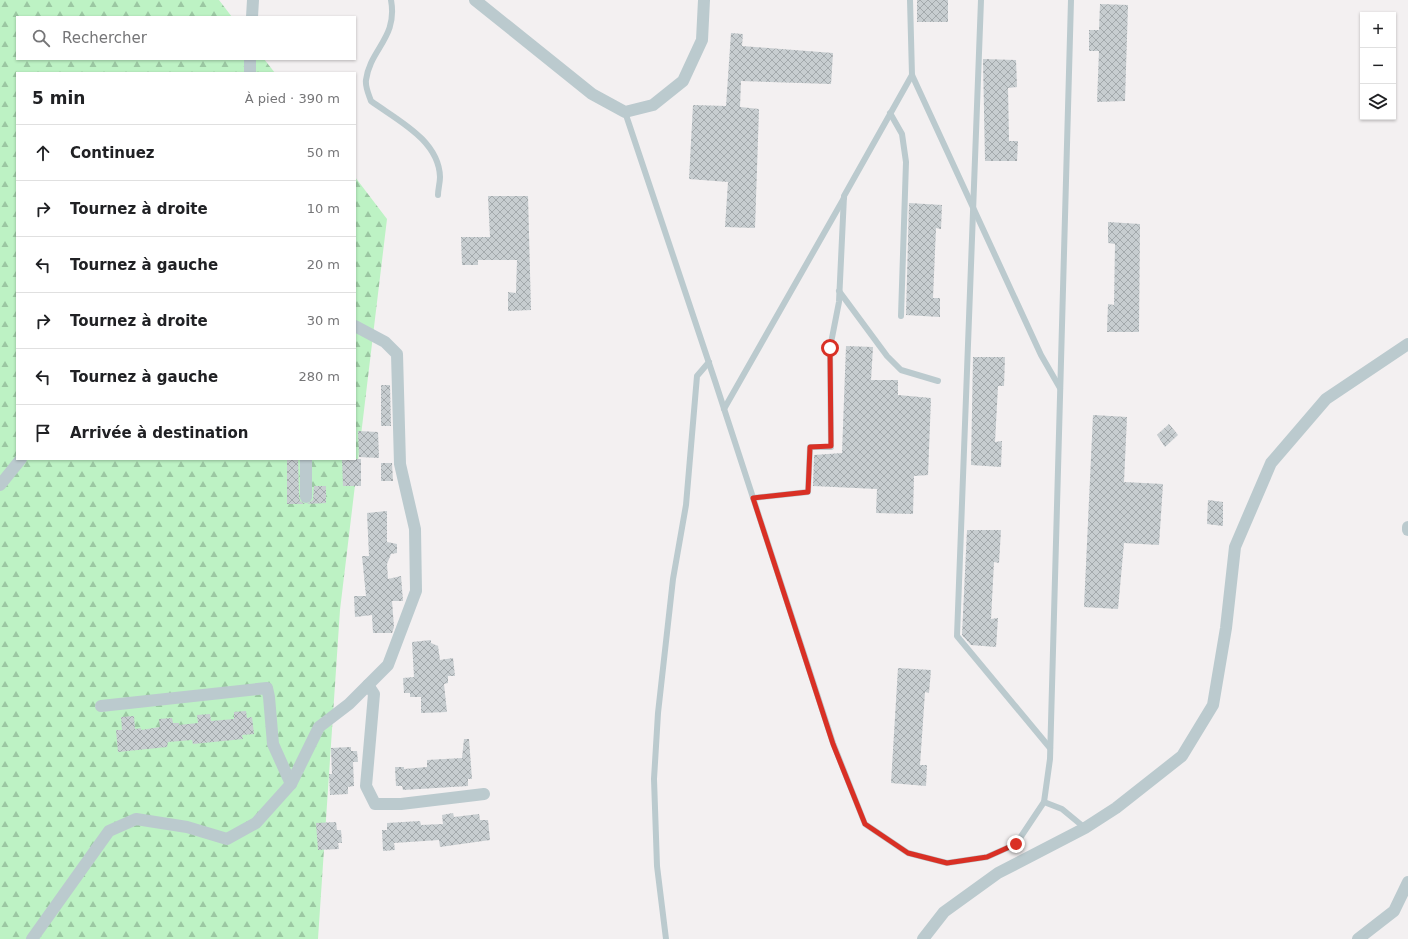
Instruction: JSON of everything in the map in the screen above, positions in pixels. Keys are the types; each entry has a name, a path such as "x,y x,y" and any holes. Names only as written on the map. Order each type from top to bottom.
{"street":[{"path":"252,0 252,16"},
{"path":"475,0 592,94 625,112 653,105 683,81 702,40 704,0"},
{"path":"250,60 250,72"},
{"path":"32,939 109,831 136,819 187,828 227,839 256,823 291,784 320,727 349,704 388,665 416,591 415,529 400,464 397,354 385,342 356,327"},
{"path":"923,939 944,912 998,873 1085,828 1116,808 1182,756 1213,705 1226,628 1235,547 1271,463 1326,399 1408,344"},
{"path":"0,485 20,460"},
{"path":"306,460 306,497"},
{"path":"368,685 374,694 366,786 375,804 401,804 484,794"},
{"path":"101,706 267,688 269,696 272,744 291,784"},
{"path":"1358,939 1394,911 1408,882"}],"lane":[{"path":"391,0 393,12 388,35 370,66 366,82 371,101 422,138 436,159 440,176 438,195"},
{"path":"910,0 912,75 1041,355 1060,390"},
{"path":"981,0 957,636 1050,748"},
{"path":"625,112 833,744 865,824 908,853 947,863 987,857 1016,844 1044,802 1050,748 1071,0"},
{"path":"724,409 912,75"},
{"path":"890,114 902,134 906,162 901,316"},
{"path":"753,498 808,492 810,447 831,446 830,348 839,291 844,196"},
{"path":"839,291 887,356 900,370 938,381"},
{"path":"666,939 657,866 654,779 658,713 673,579 686,505 697,376 708,362"},
{"path":"1044,802 1062,809 1085,828"}],"green space":[{"path":"0,0 219,0 231,16 16,16 16,60 265,60 274,72 16,72 16,460 356,460 356,178 387,219 340,610 318,939 0,939"}],"building":[{"path":"917,0 948,0 948,22 917,22"},
{"path":"1100,4 1128,5 1125,101 1097,102 1099,51 1089,51 1089,30 1099,30"},
{"path":"731,33 743,34 742,46 833,53 831,84 741,81 740,107 759,109 755,228 725,227 728,182 689,179 693,105 726,106"},
{"path":"983,59 1016,60 1017,87 1008,88 1009,141 1018,141 1017,161 985,161"},
{"path":"488,196 528,196 531,310 508,311 508,292 516,293 517,260 478,260 478,265 462,265 461,237 490,237"},
{"path":"909,203 942,205 941,229 936,228 933,298 940,298 940,317 906,315"},
{"path":"1108,222 1140,224 1139,332 1107,332 1108,304 1114,305 1115,244 1108,243"},
{"path":"846,346 873,347 871,380 898,380 898,395 931,398 928,475 914,476 913,514 876,513 877,489 813,486 814,455 842,453"},
{"path":"973,357 1005,357 1004,386 998,386 995,442 1002,441 1001,467 971,465"},
{"path":"381,385 390,385 391,426 381,426"},
{"path":"1093,415 1127,417 1124,482 1163,484 1159,545 1124,543 1118,609 1084,607"},
{"path":"1169,424 1178,435 1165,447 1157,435"},
{"path":"358,431 378,432 379,458 359,457"},
{"path":"361,459 361,486 343,486 342,460"},
{"path":"287,460 298,460 299,497 300,501 305,504 287,504"},
{"path":"381,463 392,463 393,481 381,481"},
{"path":"314,486 326,486 326,503 307,504 313,500"},
{"path":"1208,500 1223,502 1223,526 1207,524"},
{"path":"387,511 387,542 397,544 397,553 391,554 387,564 388,579 401,576 403,601 392,601 394,627 392,633 373,633 372,615 355,617 354,596 366,596 362,556 369,556 367,513"},
{"path":"967,530 1001,530 999,563 994,562 991,619 998,618 996,647 971,645 962,635"},
{"path":"431,640 431,643 438,646 440,660 453,658 455,676 448,676 448,683 444,684 447,712 421,713 421,697 410,697 410,693 404,693 403,678 414,677 412,642"},
{"path":"898,668 931,670 929,693 925,692 920,765 927,765 926,786 891,783"},
{"path":"246,711 247,718 252,717 254,734 242,735 243,739 193,744 192,740 168,742 167,747 118,752 116,730 122,730 121,717 134,716 135,729 141,728 141,730 160,727 159,719 172,718 173,723 179,723 179,725 198,723 197,715 210,714 211,721 234,719 234,712"},
{"path":"464,739 469,739 472,779 468,779 468,786 403,790 402,786 396,786 395,767 404,767 404,769 427,767 427,760 462,758"},
{"path":"351,747 351,751 357,751 358,762 353,762 354,786 348,787 348,794 330,795 329,774 332,774 331,748"},
{"path":"453,813 454,817 479,814 480,820 488,820 490,840 440,847 439,840 394,843 395,850 383,851 382,830 387,830 387,823 420,821 421,825 443,824 442,815"},
{"path":"336,822 337,830 341,830 342,843 338,843 339,849 318,850 316,823"}],"route":[{"path":"830,348 831,446 810,447 808,492 753,498 833,744 865,824 908,853 947,863 987,857 1016,844"}]}
